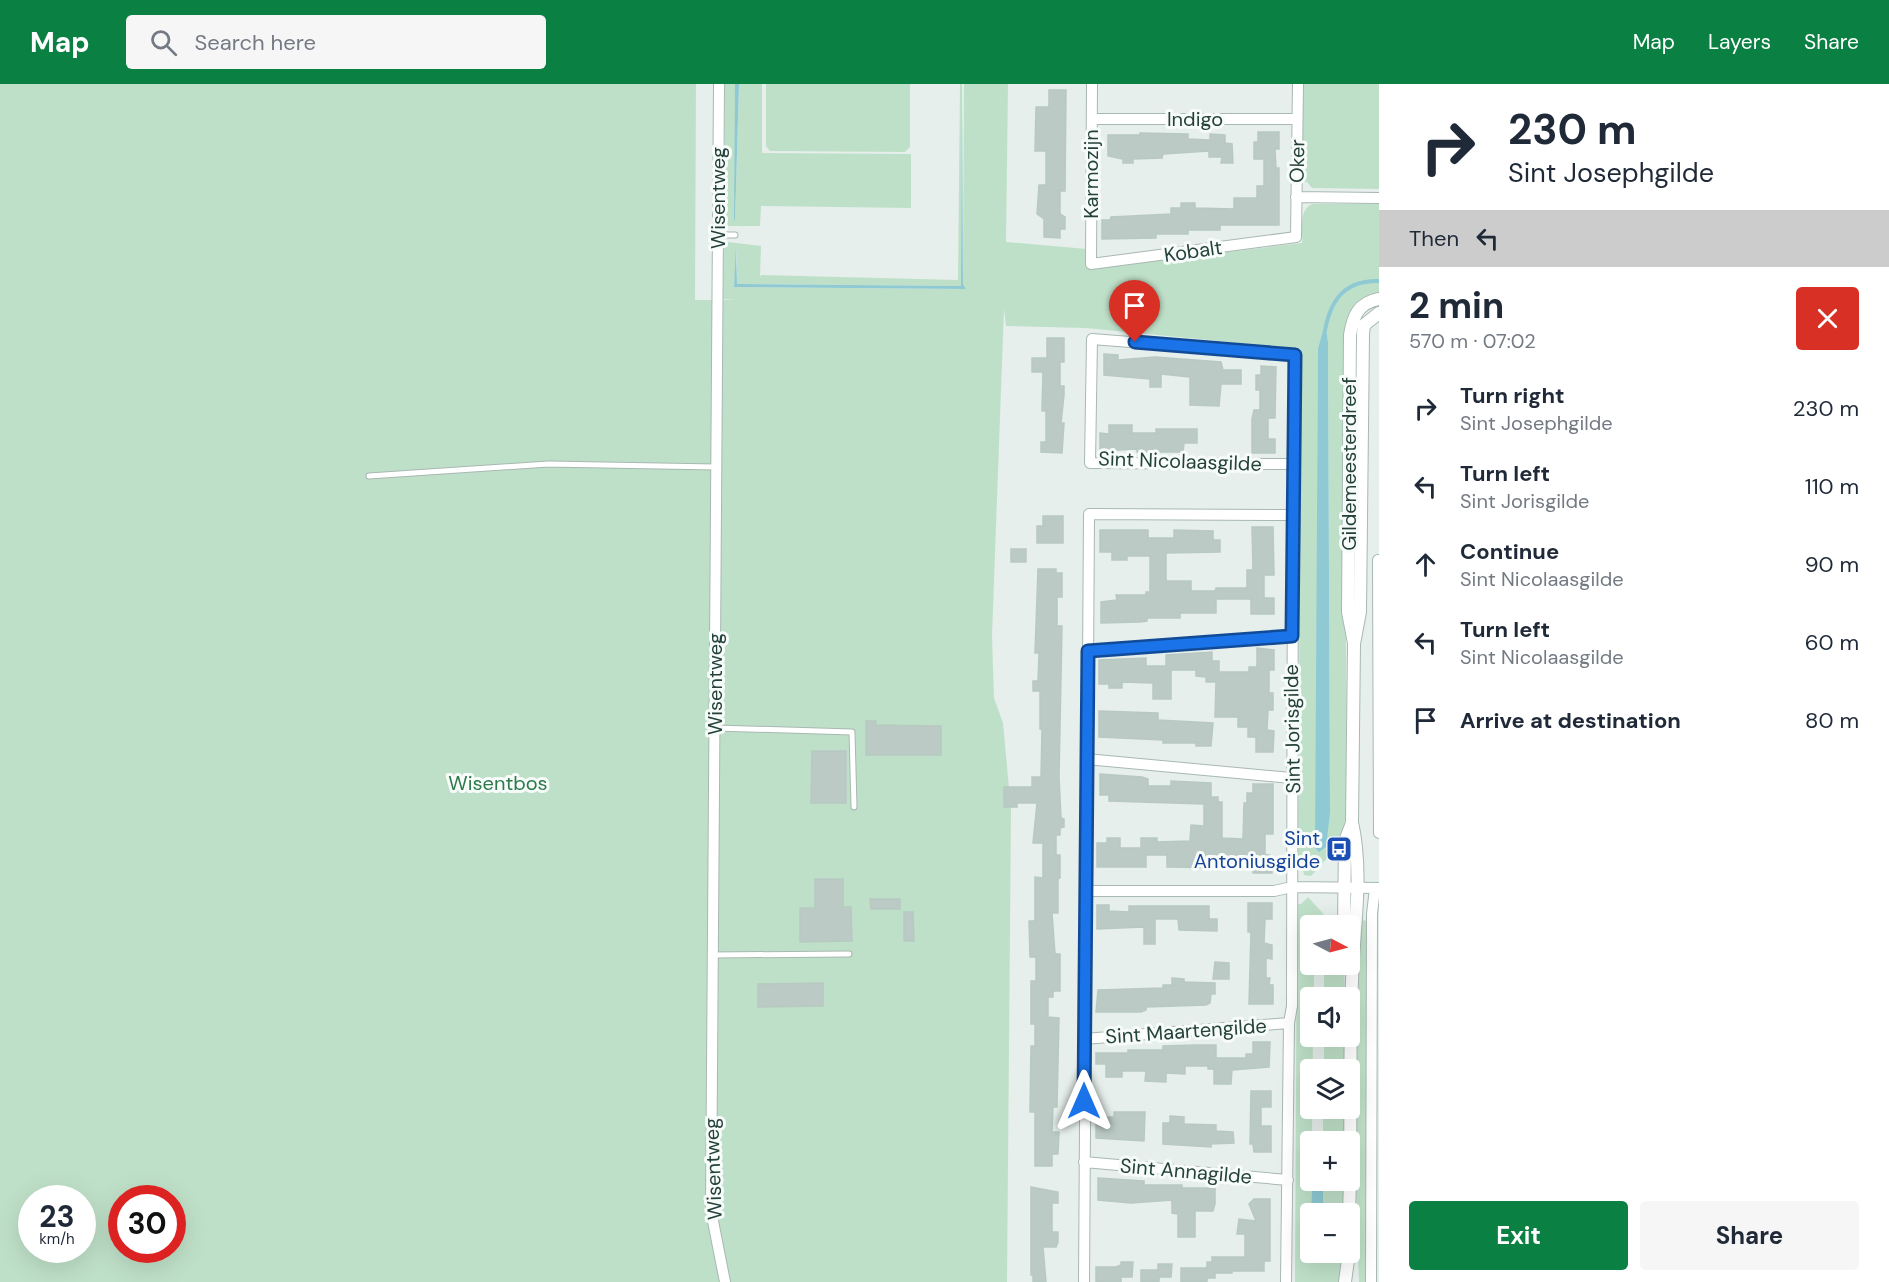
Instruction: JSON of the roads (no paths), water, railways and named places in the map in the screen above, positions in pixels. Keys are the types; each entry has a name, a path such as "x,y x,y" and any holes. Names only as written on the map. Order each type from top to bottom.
{"street":[{"name":"Wisentweg","path":"719,84 711,1211 725,1282"},
{"name":"Karmozijn","path":"1091,264 1092,84"},
{"name":"Oker","path":"1296,237 1298,84"},
{"name":"Indigo","path":"1092,119 1297,119"},
{"path":"1296,197 1379,198"},
{"name":"Kobalt","path":"1091,264 1296,237"},
{"name":"Gildemeesterdreef","path":"1355,915 1358,888 1356,842 1352,822 1354,644 1360,612 1355,560 1350,335 1353,319 1361,306 1379,299"},
{"name":"Gildemeesterdreef","path":"1355,560 1363,334 1364,325 1379,313"},
{"name":"Sint Nicolaasgilde","path":"1092,339 1295,355 1293,464 1090,463 1092,339"},
{"name":"Sint Jorisgilde","path":"1286,1282 1289,1023 1292,1006 1293,464"},
{"path":"1084,1282 1089,514 1292,515"},
{"path":"1355,560 1378,560 1379,833"},
{"path":"1088,651 1292,636"},
{"path":"1086,759 1291,778"},
{"name":"Gildemeesterdreef","path":"1343,915 1342,888 1345,841 1352,822"},
{"path":"1087,891 1274,891 1292,886 1377,888 1372,914 1371,1282"},
{"name":"Gildemeesterdreef","path":"1350,1131 1351,975"},
{"name":"Sint Maartengilde","path":"1084,1040 1289,1023"},
{"name":"Sint Annagilde","path":"1084,1162 1288,1180"},
{"path":"1345,1282 1348,1263"},
{"path":"1350,1263 1354,1282"}],"lane":[{"path":"718,234 735,235"},
{"path":"369,476 565,464 716,467"},
{"path":"715,728 852,732 854,807"},
{"path":"712,955 849,954"}],"water":[{"path":"735,84 739,84 735,221 734,219"},
{"path":"962,84 963,284 966,289 734,287 736,247 737,284 961,286"},
{"path":"1322,334 1327,334 1328,342 1330,813 1326,847 1319,852 1315,848 1318,348"},
{"path":"1312,1191 1323,1191 1323,1203 1311,1203"}],"waterway":[{"path":"1324,336 1330,313 1339,296 1356,285 1379,281"}],"place":[{"name":"Sint Antoniusgilde","path":"1339,849"}],"park label":[{"name":"Wisentbos","path":"498,783"}]}
